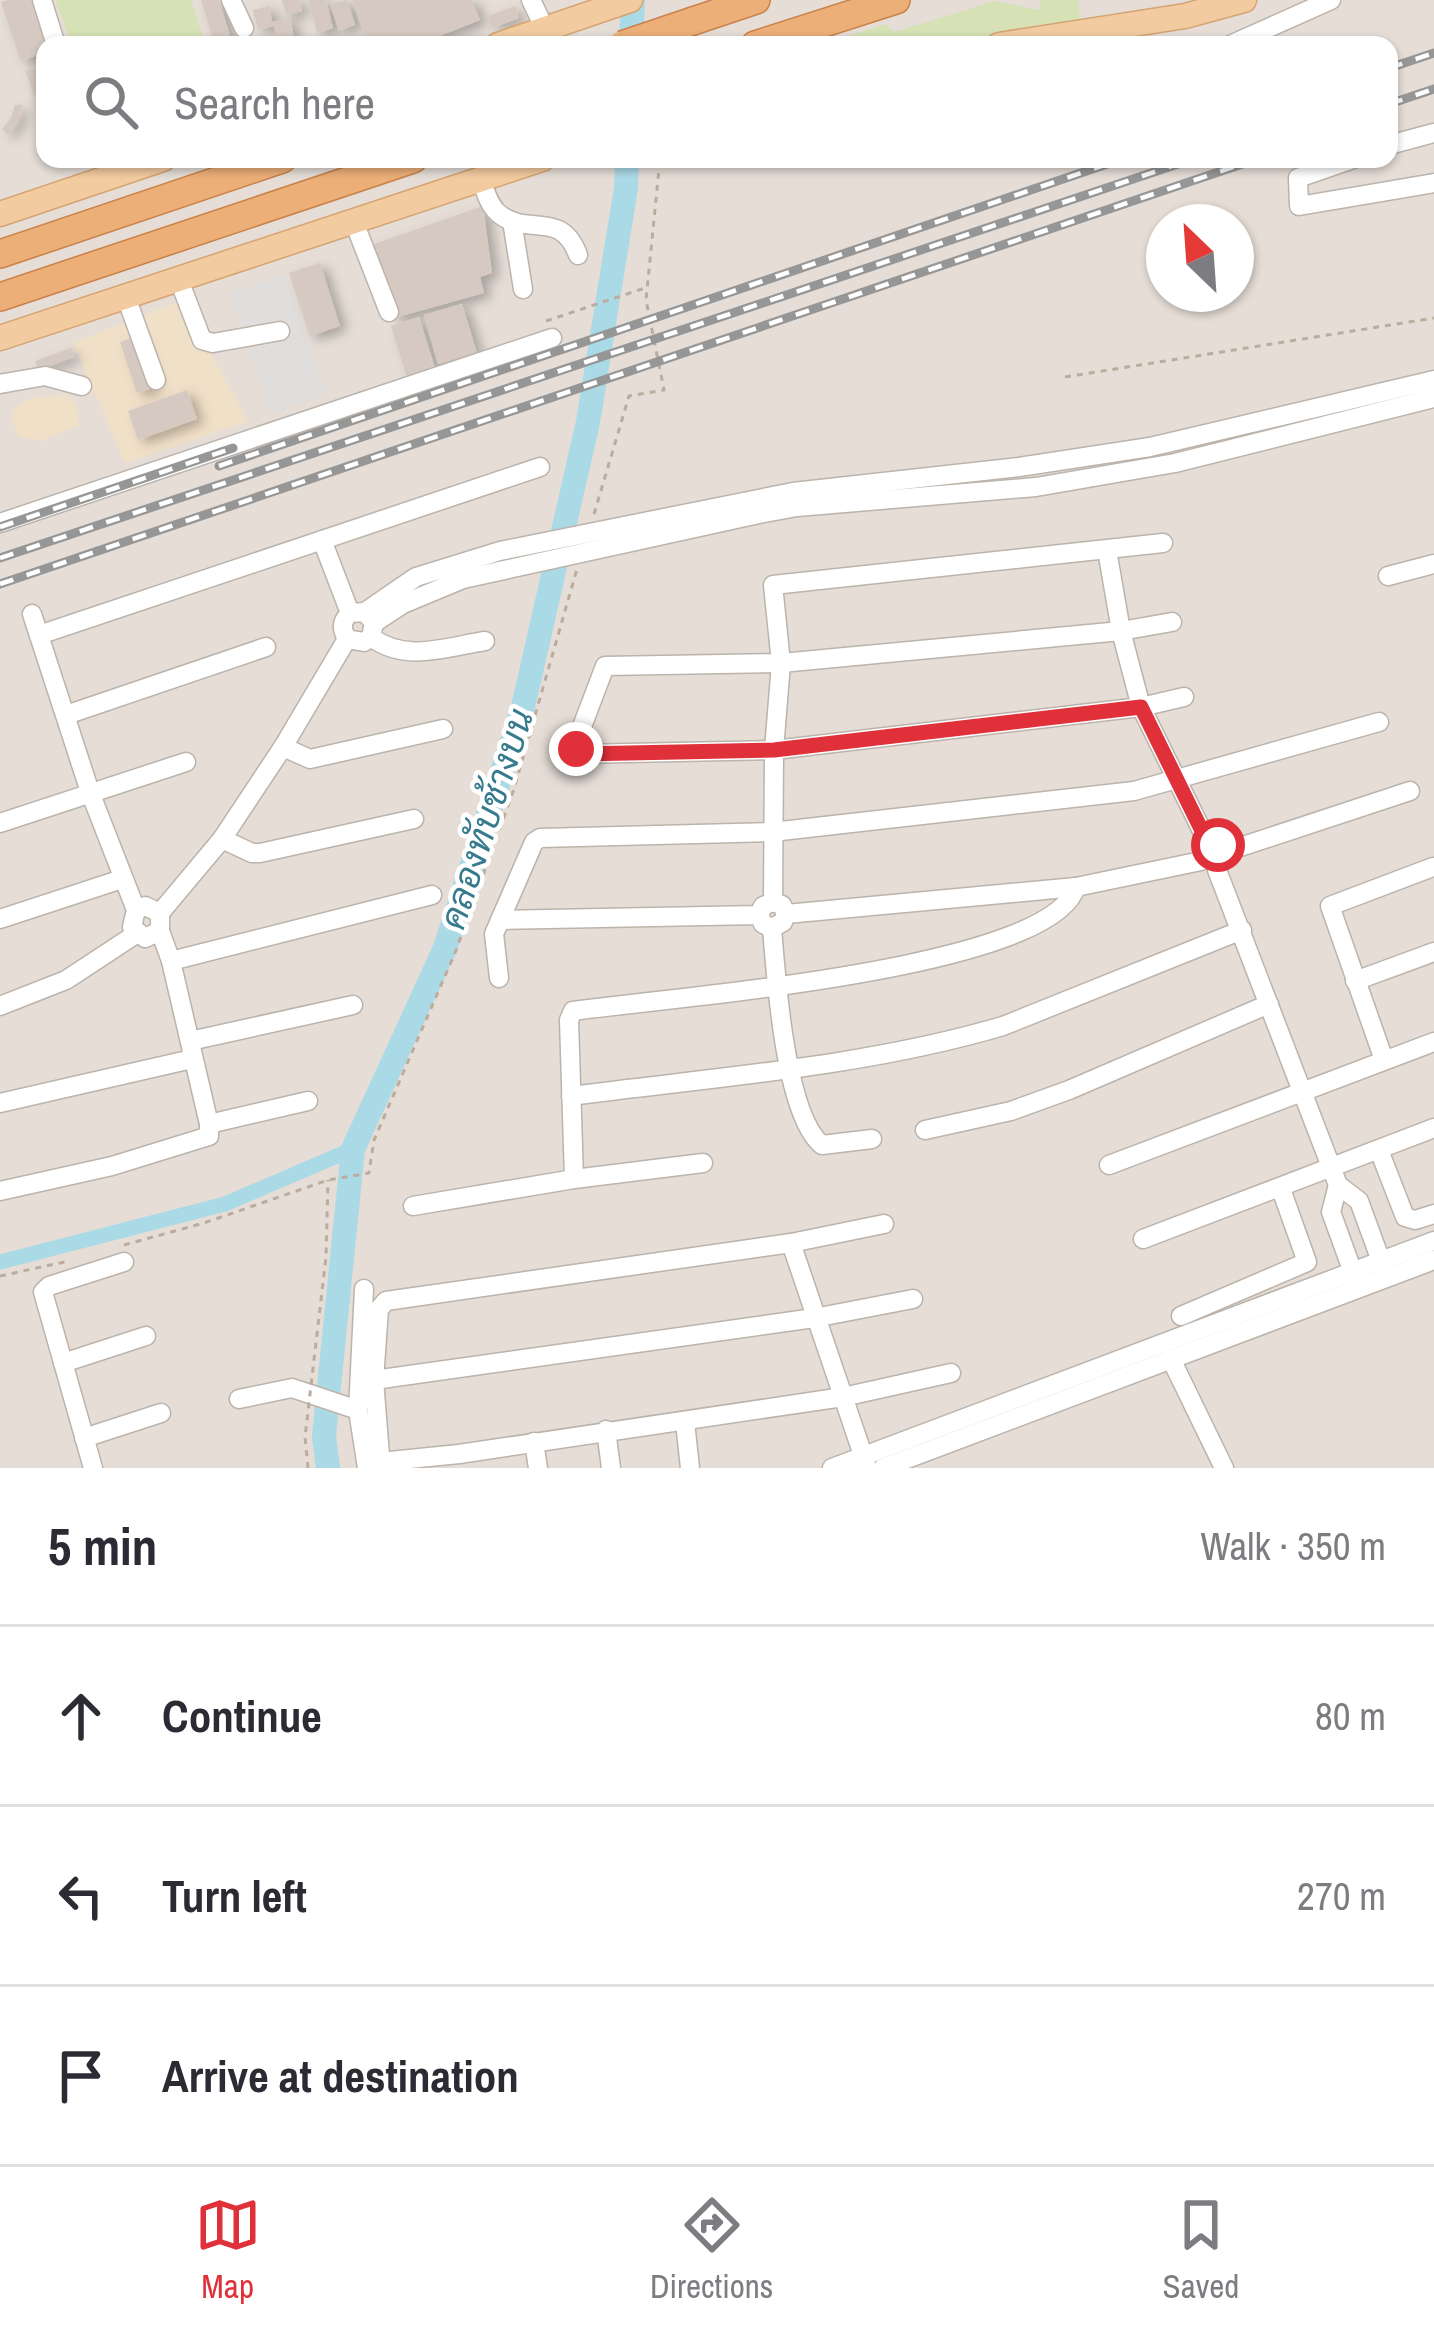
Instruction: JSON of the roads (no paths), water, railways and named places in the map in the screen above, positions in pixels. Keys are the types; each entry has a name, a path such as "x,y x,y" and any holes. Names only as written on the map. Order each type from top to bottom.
{"highway":[{"path":"649,36 756,0"},
{"path":"783,36 896,0"},
{"path":"0,254 255,168"},
{"path":"0,298 386,168"}],"main road":[{"path":"524,36 630,0"},
{"path":"1056,36 1185,16 1244,0"},
{"path":"0,338 515,168"},
{"path":"0,214 100,169"}],"street":[{"path":"42,0 53,36"},
{"path":"231,0 244,28"},
{"path":"532,0 545,29"},
{"path":"1250,36 1330,0"},
{"path":"1398,143 1434,133"},
{"path":"1327,168 1298,178 1299,206 1434,183"},
{"path":"481,179 494,210 512,221 557,228 566,233 578,255"},
{"path":"512,221 523,289"},
{"path":"354,222 389,312"},
{"path":"179,280 202,340 213,343 280,331"},
{"path":"126,297 156,380"},
{"path":"0,523 552,338"},
{"path":"0,384 45,376 82,386"},
{"path":"759,506 1022,488 1175,463 1434,380"},
{"path":"32,614 90,792 136,910 132,926 145,938 222,839 347,639 364,642 365,621 416,577 759,506 1150,448 1434,398"},
{"path":"39,635 540,467"},
{"path":"1019,467 1022,488"},
{"path":"322,540 365,621 392,650 408,653 485,640"},
{"path":"872,1138 818,1144 788,1068 772,915 774,750 781,662 773,585 1162,543"},
{"path":"1107,550 1141,707 1213,857 1335,1177 1359,1202 1384,1269"},
{"path":"1388,575 1434,564"},
{"path":"1172,622 1121,631 781,662 605,666 575,745 579,754 774,750 1184,698"},
{"path":"66,715 266,647"},
{"path":"499,978 494,934 534,842 540,838 772,832 1134,790 1378,722"},
{"path":"283,747 310,759 443,729"},
{"path":"0,823 186,762"},
{"path":"500,920 772,915 1076,887 1213,857 1410,791"},
{"path":"222,839 252,854 414,819"},
{"path":"1384,1060 1330,906 1433,867"},
{"path":"0,919 122,879"},
{"path":"574,1179 569,1016 573,1011 777,986 951,957 1066,907 1076,887"},
{"path":"171,961 432,895"},
{"path":"0,1191 112,1166 209,1136 160,922 145,906 136,910"},
{"path":"572,1096 788,1068 963,1038 1242,930"},
{"path":"0,1006 66,980 136,934"},
{"path":"1355,981 1434,952"},
{"path":"926,1130 1050,1097 1270,1004"},
{"path":"0,1103 353,1005"},
{"path":"1109,1165 1434,1042"},
{"path":"209,1124 308,1101"},
{"path":"1143,1239 1281,1189 1335,1177 1379,1150 1434,1128"},
{"path":"1379,1150 1405,1217 1415,1220 1434,1214"},
{"path":"413,1207 703,1163"},
{"path":"1335,1177 1331,1212 1356,1280"},
{"path":"884,1468 1179,1341 1307,1262 1281,1189"},
{"path":"376,1466 374,1380 380,1309 386,1300 791,1243 884,1224"},
{"path":"832,1468 866,1462 1179,1341 1356,1280 1434,1240"},
{"path":"791,1243 866,1462"},
{"path":"1384,1269 1434,1260"},
{"path":"93,1468 43,1292 46,1287 124,1262"},
{"path":"364,1289 352,1409 376,1466"},
{"path":"374,1380 814,1318 913,1299"},
{"path":"63,1363 146,1336"},
{"path":"1179,1341 1224,1468"},
{"path":"376,1466 460,1461 606,1430 843,1397 951,1372"},
{"path":"239,1399 292,1388 352,1409"},
{"path":"84,1438 161,1413"},
{"path":"685,1422 690,1468"},
{"path":"606,1430 611,1468"},
{"path":"535,1442 538,1468"}],"waterway":[{"name":"คลองทับช้างบน","path":"631,36 633,0"},
{"name":"คลองทับช้างบน","path":"328,1468 324,1436 353,1149 445,948 523,707 588,422 627,168"},
{"path":"0,1262 225,1204 353,1149"}],"railway":[{"path":"1398,65 1434,53"},
{"path":"1398,101 1434,89"},
{"path":"219,466 1096,168"},
{"path":"0,558 1166,168"},
{"path":"0,584 1230,168"},
{"path":"0,527 233,448"}]}
